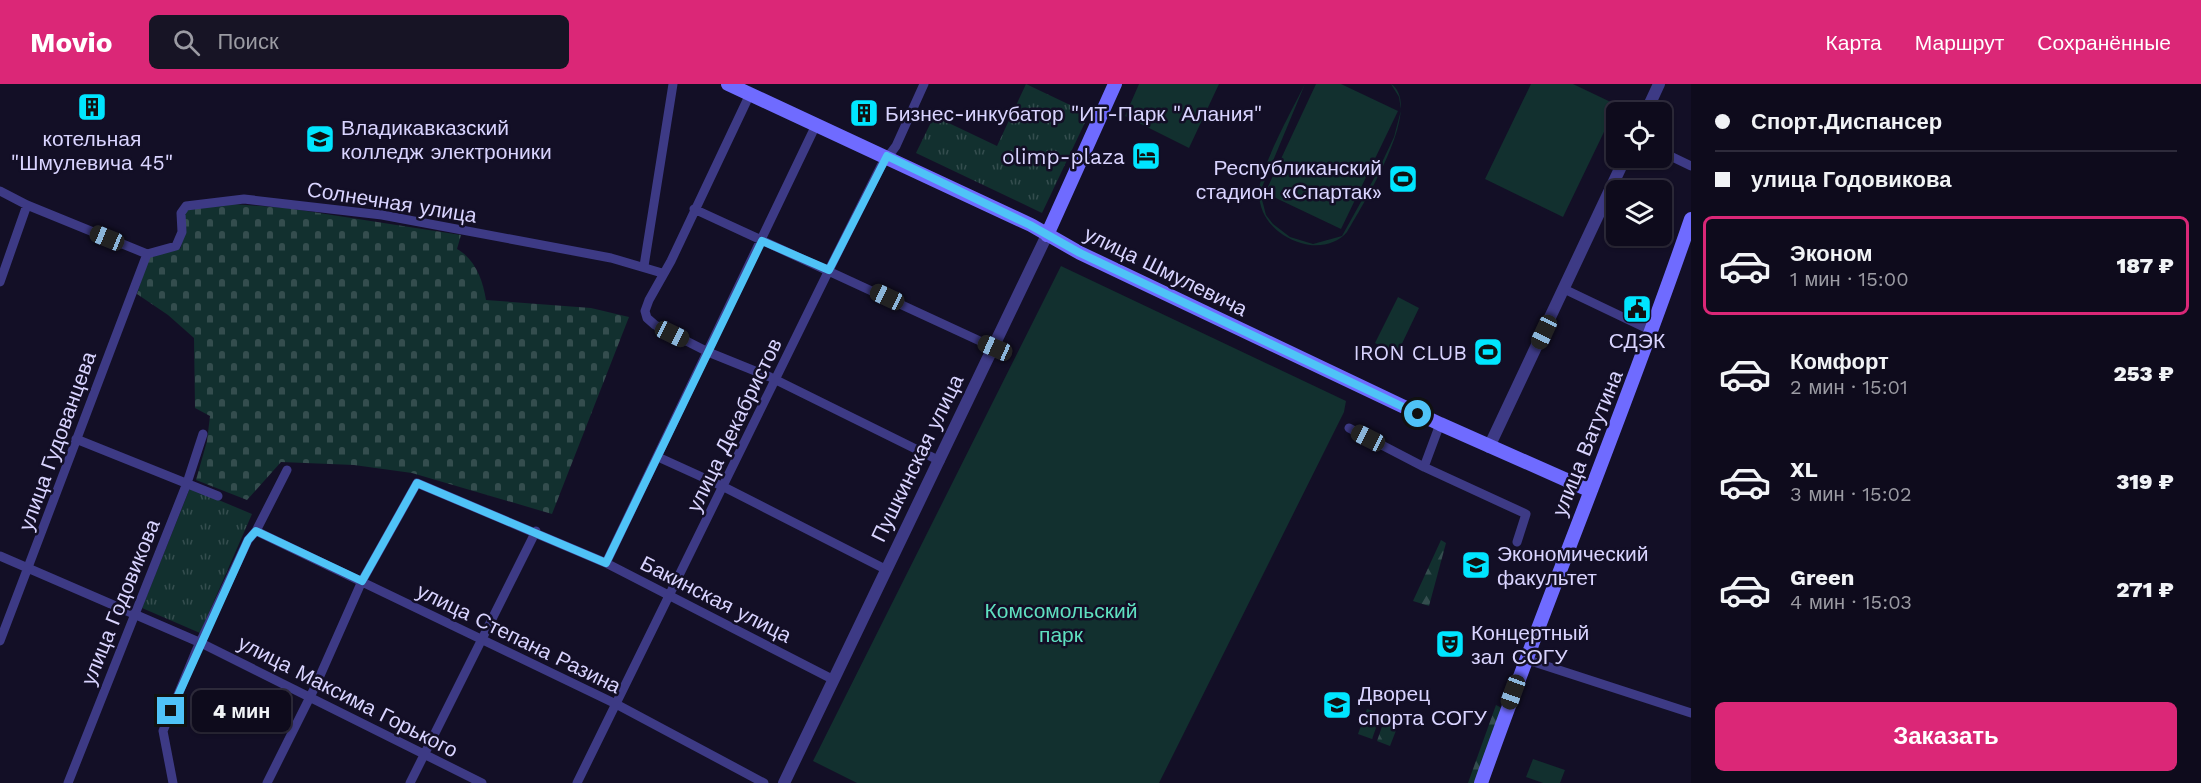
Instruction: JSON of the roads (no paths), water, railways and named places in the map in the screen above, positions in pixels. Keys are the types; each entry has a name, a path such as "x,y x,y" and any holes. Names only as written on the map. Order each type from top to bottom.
{"main road":[{"name":"улица Шмулевича","path":"728,84 887,156 1080,253 1440,424 1589,490"},
{"name":"Пушкинская улица","path":"1047,235 1115,84"},
{"name":"улица Ватутина","path":"1481,783 1525,659 1652,331 1691,219"}],"street":[{"path":"644,266 673,84"},
{"name":"улица Декабристов","path":"577,783 829,270 887,156 896,146 924,84"},
{"path":"1651,102 1659,84"},
{"path":"750,94 671,261 662,273 645,311 647,318 654,325 708,352 776,380 940,461"},
{"path":"606,563 816,125"},
{"path":"1672,157 1691,166"},
{"path":"1489,447 1620,168"},
{"path":"0,191 27,205 147,254"},
{"name":"Солнечная улица","path":"147,254 176,246 182,232 181,213 186,206 244,199 382,215 644,266 662,273"},
{"path":"0,282 27,205"},
{"path":"694,209 995,348"},
{"name":"Пушкинская улица","path":"784,783 832,678 995,348 1047,235"},
{"name":"улица Гудованцева","path":"0,641 147,254"},
{"path":"1564,289 1652,331"},
{"path":"1424,467 1440,424"},
{"path":"1349,428 1424,467 1526,514 1517,542"},
{"name":"улица Годовикова","path":"68,783 187,483 203,434"},
{"path":"76,439 218,496"},
{"path":"658,457 724,487 885,569"},
{"path":"173,783 163,731 248,540 256,531 287,470"},
{"name":"Бакинская улица","path":"362,581 417,483 536,531 606,563 832,678"},
{"name":"улица Степана Разина","path":"256,531 616,704 764,783"},
{"path":"410,783 536,531"},
{"name":"улица Максима Горького","path":"0,555 135,612 201,643 482,783"},
{"path":"267,783 315,687 362,581"},
{"path":"1525,659 1691,713"}],"place":[{"name":"котельная \"Шмулевича 45\"","path":"92,107"},
{"name":"Бизнес-инкубатор \"ИТ-Парк \"Алания\"","path":"864,113"},
{"name":"Владикавказский колледж электроники","path":"320,139"},
{"name":"olimp-plaza","path":"1146,156"},
{"name":"Республиканский стадион «Спартак»","path":"1403,179"},
{"name":"СДЭК","path":"1637,309"},
{"name":"IRON CLUB","path":"1488,352"},
{"name":"Экономический факультет","path":"1476,565"},
{"name":"Концертный зал СОГУ","path":"1450,644"},
{"name":"Дворец спорта СОГУ","path":"1337,705"}],"park label":[{"name":"Комсомольский парк","path":"1061,622"}]}
